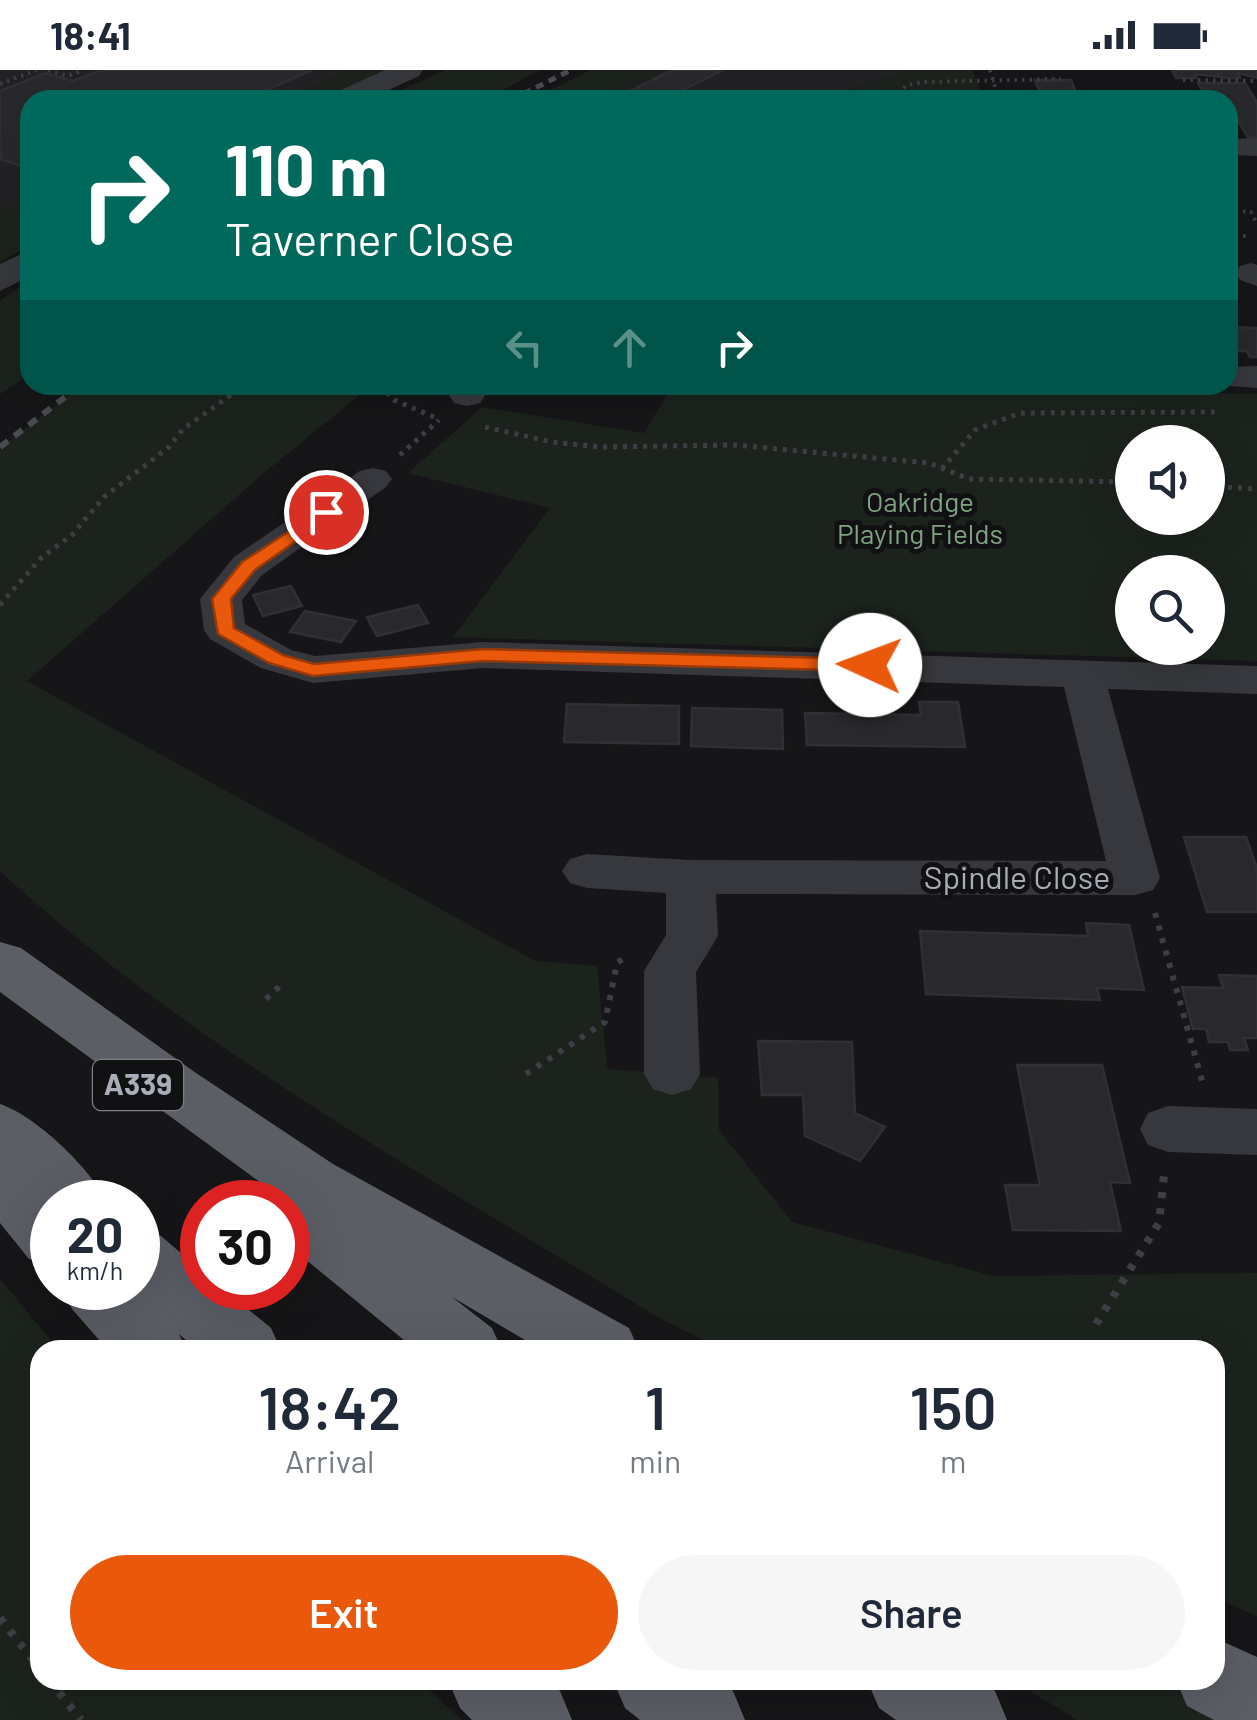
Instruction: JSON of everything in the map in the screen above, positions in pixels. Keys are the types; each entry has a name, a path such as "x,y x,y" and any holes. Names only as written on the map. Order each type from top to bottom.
{"highway":[{"name":"A339","path":"0,962 186,1127 253,1180"},
{"path":"0,962 174,1090 310,1183 586,1340"},
{"path":"0,1129 52,1180"},
{"path":"0,1177 30,1212"},
{"path":"310,1225 444,1332"},
{"path":"160,1275 235,1340"},
{"path":"116,1310 143,1340"},
{"path":"1225,1683 1257,1698"},
{"path":"499,1690 531,1720"},
{"path":"665,1690 704,1720"},
{"path":"922,1690 966,1720"}],"street":[{"path":"365,90 409,70"},
{"path":"373,479 248,566 221,599 224,630 276,659 313,670 483,655 1257,680"},
{"name":"Spindle Close","path":"588,871 690,876 1135,878 1083,676"},
{"path":"672,1074 670,971 692,936 690,876"}],"path":[{"path":"0,84 37,70"},
{"path":"48,70 68,76 83,70"},
{"path":"990,70 996,90"},
{"path":"901,90 907,85 993,79"},
{"path":"1194,80 1257,81"},
{"path":"1238,211 1251,212 1257,224"},
{"path":"0,605 41,558 72,535 104,497 170,447 183,428 231,395"},
{"path":"389,395 439,419"},
{"path":"942,468 975,430 1020,413 1043,410 1131,415 1223,395"},
{"path":"373,479 439,419 469,407 552,442 600,447 735,445 930,464 980,480 1115,482"},
{"path":"1225,487 1257,490"},
{"path":"1096,1324 1214,1131 1151,897 1135,878"},
{"path":"526,1074 605,1022 617,964 630,952"},
{"path":"266,998 285,981"},
{"path":"0,1618 30,1656"},
{"path":"57,1690 81,1720"}],"shaded area":[{"path":"0,70 352,70 306,90 20,90 20,216 0,225"},
{"path":"664,70 910,70 847,90 623,90"}],"green space":[{"path":"352,70 395,70 350,90 306,90"},
{"path":"445,70 540,70 503,90 401,90"},
{"path":"591,70 664,70 623,90 550,90"},
{"path":"910,70 972,70 980,90 847,90"},
{"path":"0,205 20,212 20,251 0,262"},
{"path":"20,287 20,381 0,394 0,301"},
{"name":"Oakridge Playing Fields","path":"1257,394 1257,661 1225,660 1225,555 1115,555 1115,657 453,637 550,508 408,473 482,407 644,433 667,395"},
{"path":"70,395 360,395 265,472 27,681 535,961 597,966 607,1069 718,1078 719,1130 792,1222 993,1276 1257,1273 1257,1616 1225,1602 1225,1340 702,1340 490,1216 236,1056 75,937 0,871 0,448"},
{"path":"0,1279 51,1340 30,1340 30,1690 429,1690 462,1720 0,1720"},
{"path":"1029,1690 1182,1690 1243,1720 1077,1720"}],"building":[{"path":"101,70 312,70 267,90 20,90 20,166 0,159 0,91 45,73 73,81"},
{"path":"673,70 723,70 683,90 632,90"},
{"path":"1172,70 1257,70 1257,78 1238,73 1240,78 1224,78 1217,73 1220,77 1195,74 1197,78 1176,78"},
{"path":"1035,80 1071,80 1075,90 1039,90"},
{"path":"1198,83 1245,83 1257,102 1257,137 1248,137 1238,121 1238,90 1202,90"},
{"path":"1238,327 1257,328 1257,357 1250,357 1247,351 1238,351"},
{"path":"291,586 302,606 263,616 253,595"},
{"path":"418,605 428,623 377,636 367,617"},
{"path":"305,611 356,621 341,642 290,632"},
{"path":"919,702 958,702 965,747 807,745 805,713 921,715"},
{"path":"567,704 679,706 679,744 564,742"},
{"path":"692,708 782,710 783,749 691,746"},
{"path":"1184,837 1246,837 1257,868 1257,912 1207,912"},
{"path":"1086,923 1129,925 1144,990 1097,988 1100,1000 926,994 920,931 1088,936"},
{"path":"1219,975 1257,976 1257,1038 1244,1038 1248,1050 1230,1050 1228,1042 1209,1042 1206,1029 1193,1029 1182,987 1223,988"},
{"path":"758,1041 852,1042 855,1113 885,1127 860,1161 805,1136 803,1095 762,1095"},
{"path":"1017,1065 1102,1065 1130,1183 1110,1182 1121,1231 1013,1230 1005,1185 1040,1185"}],"railway":[{"path":"531,90 571,70"},
{"path":"0,447 68,395"}],"route":[{"path":"326,512 248,566 221,599 224,630 276,659 313,670 483,655 870,665"}]}
